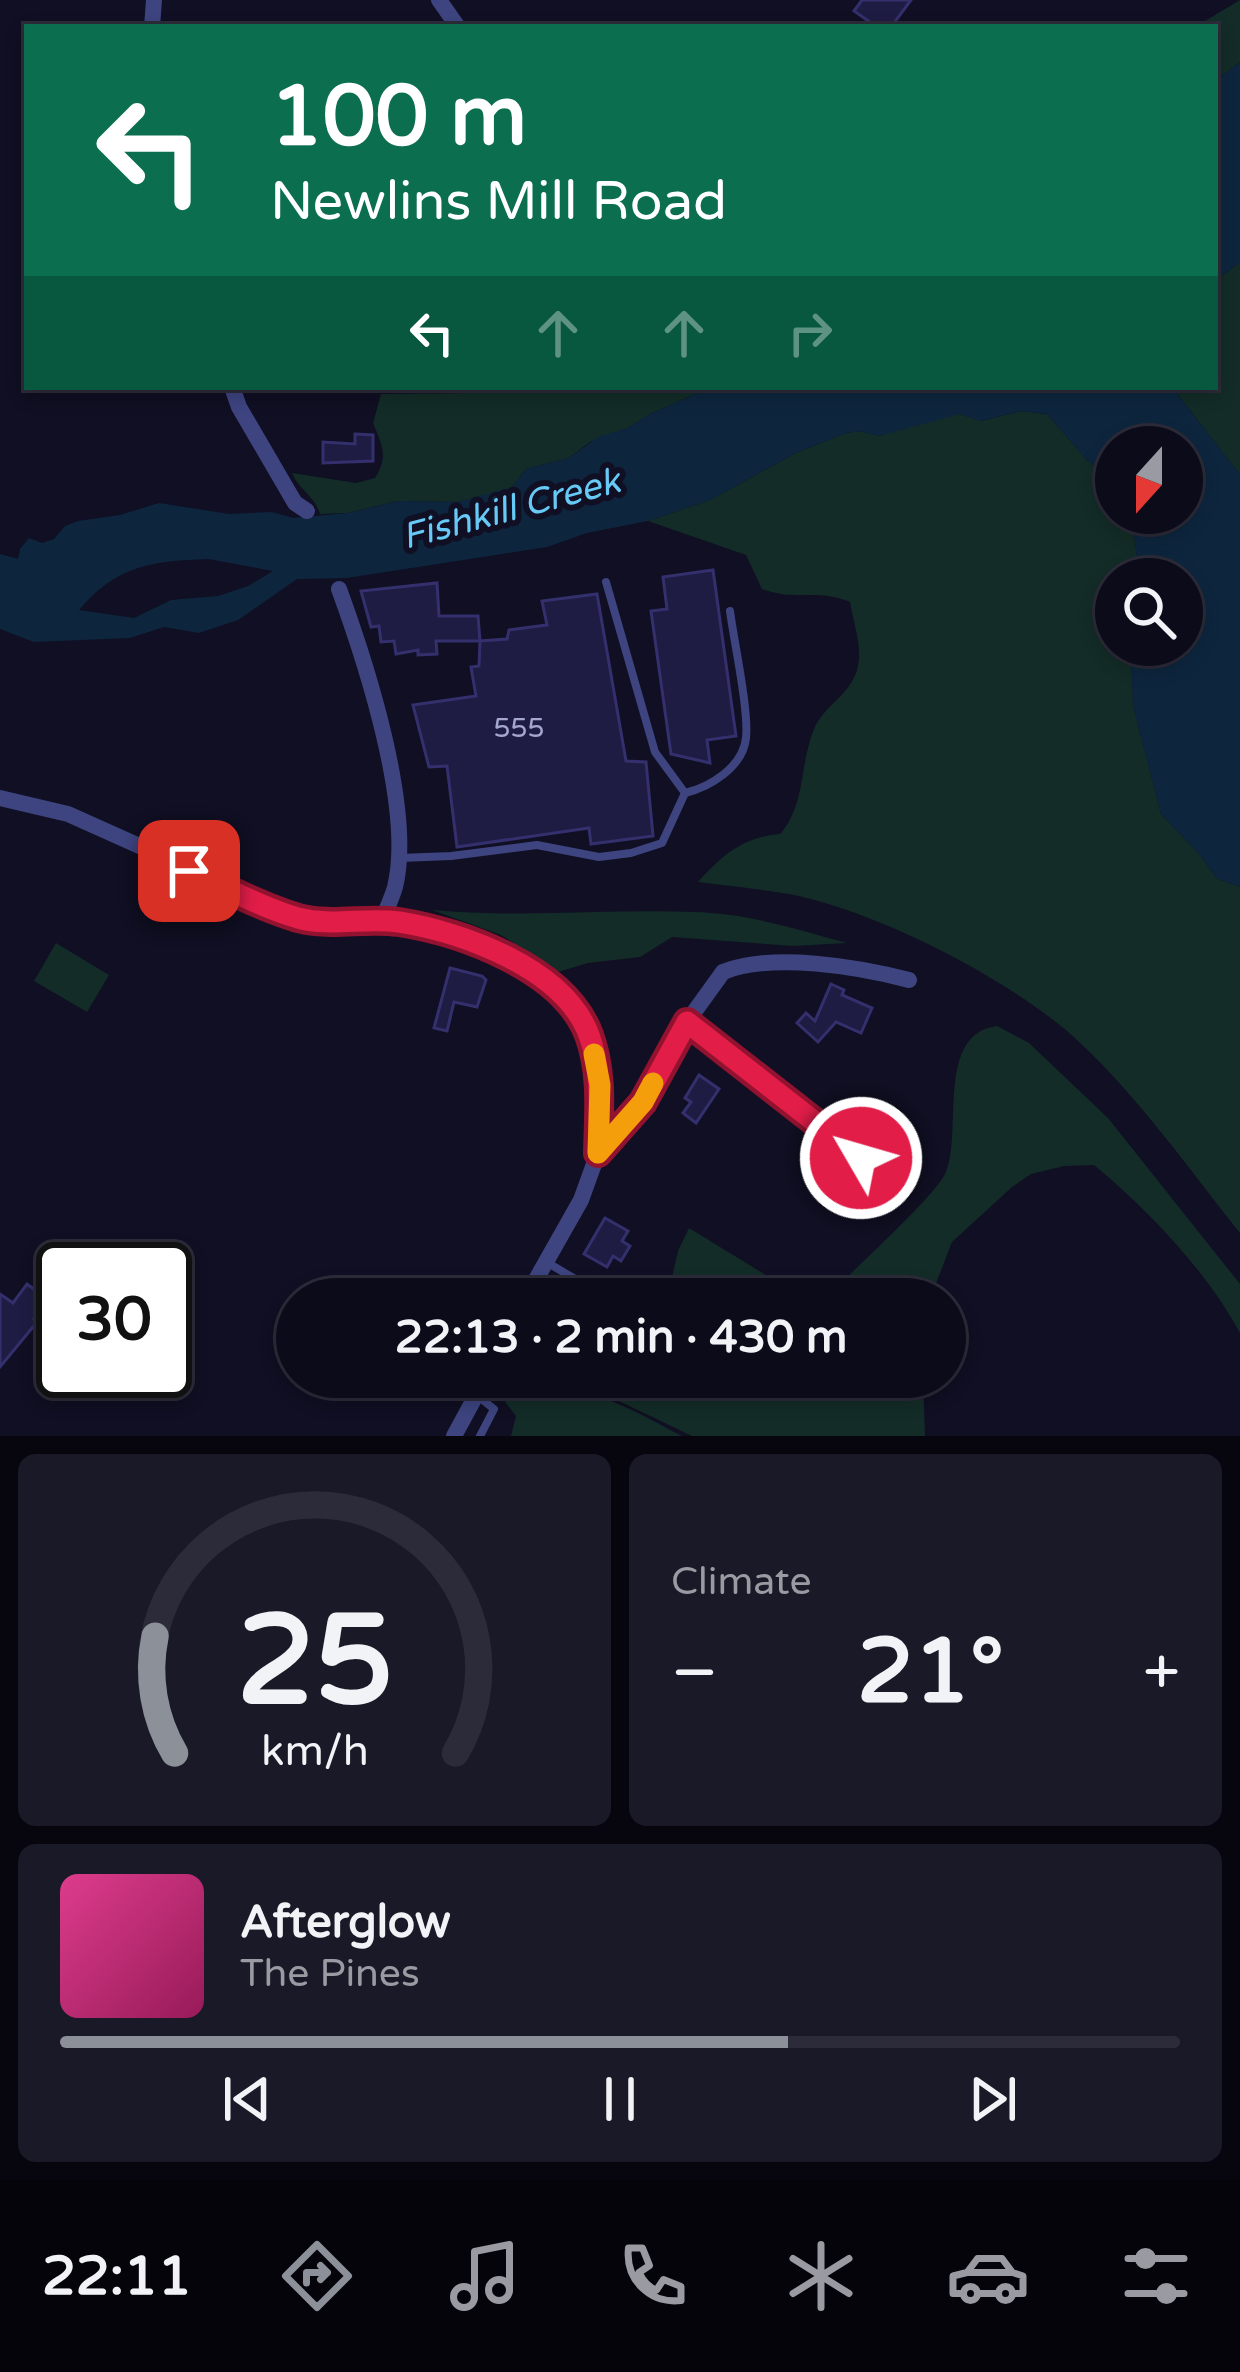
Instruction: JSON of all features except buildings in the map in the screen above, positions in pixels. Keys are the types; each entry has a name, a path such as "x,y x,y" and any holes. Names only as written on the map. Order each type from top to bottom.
{"street":[{"path":"233,390 296,503 307,511"},
{"path":"339,589 369,680 399,830 395,886 382,921"},
{"path":"0,798 68,814 300,918 382,921 470,940 497,951 549,985 590,1036 600,1085 598,1153 589,1183 537,1278"},
{"path":"598,1153 643,1102 709,987 731,969 830,966 909,980"},
{"path":"687,1022 880,1173"},
{"path":"454,1436 476,1398"}],"lane":[{"path":"606,582 655,752 685,794"},
{"path":"398,858 537,845 599,857 662,843 685,794 728,770 739,759 746,737 730,611"},
{"path":"546,1262 573,1278"},
{"path":"480,1398 494,1409 480,1436"}],"green space":[{"path":"1240,0 1240,62 1218,79 1218,24 1200,24"},
{"path":"1240,262 1240,475 1174,390 1218,390 1218,279"},
{"path":"704,390 590,442 569,458 526,469 512,487 457,502 398,501 348,513 320,514 292,473 356,483 375,478 383,457 373,423 381,394"},
{"path":"1021,411 1047,414 1095,466 1095,534 1134,534 1137,558 1095,558 1095,666 1132,666 1133,705 1161,814 1216,878 1240,887 1240,1233 1114,1077 1067,1031 1007,988 897,930 823,902 698,882 734,849 780,834 788,823 814,729 852,681 858,645 850,602 762,589 746,555 648,521 710,500 796,453 843,434 858,431 879,436 960,414 981,421"},
{"path":"432,910 713,913 847,943 794,946 672,937 640,957 558,972 501,935"},
{"path":"56,943 109,975 87,1012 34,981"},
{"path":"997,1026 1029,1043 1108,1118 1240,1284 1240,1333 1174,1242 1094,1165 1031,1174 1012,1187 952,1242 938,1278 846,1278 946,1172 958,1065 965,1046 978,1033"},
{"path":"689,1228 771,1278 672,1278"},
{"path":"507,1398 603,1398 682,1436 511,1436 516,1416 505,1402"},
{"path":"613,1398 924,1398 925,1436 692,1436"}],"water":[{"path":"1240,62 1240,262 1218,279 1218,79"},
{"name":"Fishkill Creek","path":"704,390 1174,390 1202,426 1095,426 1095,466 1047,414 1021,411 980,421 960,414 879,436 858,431 796,453 710,500 648,521 547,547 347,578 297,579 238,620 199,633 164,627 130,638 34,642 0,629 0,554 18,559 29,538 42,543 54,539 65,526 78,521 159,503 229,514 272,512 293,518 348,513 399,501 457,502 512,487 526,469 569,458 598,437 628,428","holes":["208,559 273,571 218,596 171,600 134,618 79,610 107,583 153,564"]},
{"name":"Fishkill Creek","path":"1203,427 1240,475 1240,887 1216,878 1161,814 1133,705 1132,666 1203,666 1203,558 1137,558 1134,534 1203,534"}],"slow traffic":[{"path":"594,1054 600,1085 598,1153 643,1102 653,1083"}],"route":[{"path":"189,871 300,918 396,921 470,940 520,964 549,985 590,1036 600,1085 598,1153 643,1102 687,1022 861,1158"}]}
